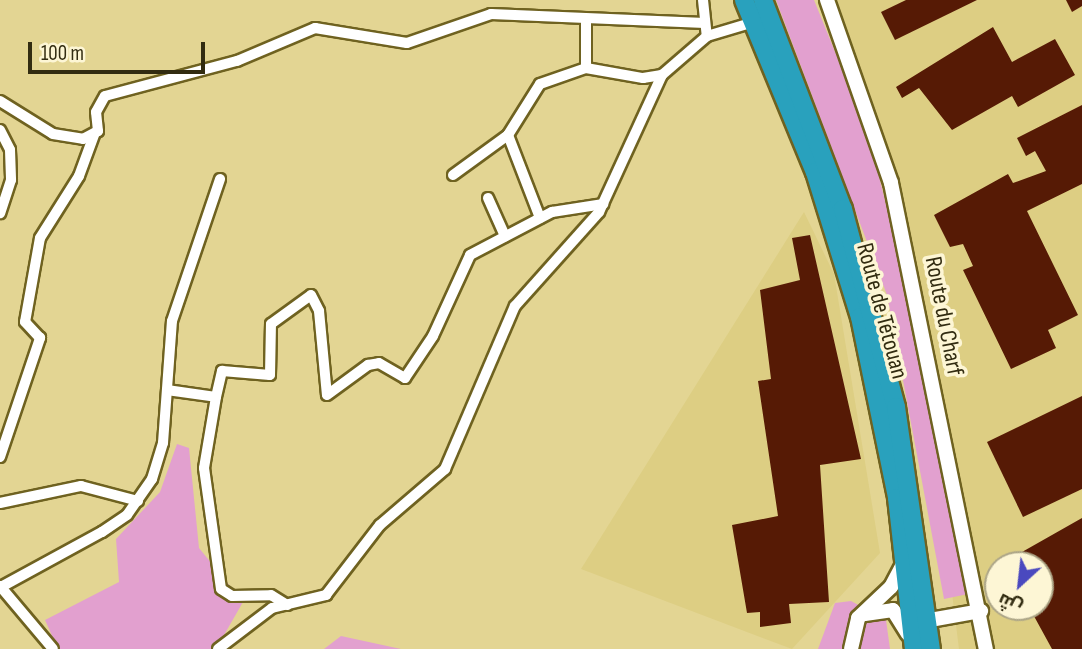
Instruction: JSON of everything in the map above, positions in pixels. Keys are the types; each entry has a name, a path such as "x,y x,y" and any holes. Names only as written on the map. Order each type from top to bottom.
{"highway":[{"name":"Route de Tétouan","path":"744,0 847,269 887,437 914,649"},
{"name":"Route de Tétouan","path":"763,0 828,164 863,278 896,407 930,620 931,649"}],"street":[{"path":"703,0 707,36"},
{"name":"Route du Charf","path":"827,0 891,183 981,611 986,649"},
{"path":"0,457 40,338 25,322 40,238 79,176 105,96 237,61 315,28 407,43 491,15 705,23"},
{"path":"586,20 586,68"},
{"path":"218,649 257,617 287,605 315,600 336,587 380,525 445,469 515,306 603,204 662,75 707,36 754,22"},
{"path":"453,175 508,135 540,84 586,68 643,78 662,75"},
{"path":"0,102 53,134 76,140 94,135"},
{"path":"0,130 10,150 11,180 0,213"},
{"path":"508,135 540,218"},
{"path":"53,649 1,586 102,532 138,501 163,443 172,321 219,178"},
{"path":"488,198 505,236"},
{"path":"287,605 271,595 229,595 220,589 204,468 222,371 270,374 271,324 311,295 319,311 327,395 369,365 379,363 405,378 433,336 463,264 505,236 540,218 603,204"},
{"path":"167,390 216,397"},
{"path":"0,503 80,486 138,501"},
{"path":"851,649 858,618 891,587 904,564"},
{"path":"858,618 877,608 893,610 914,649"},
{"path":"930,620 981,611"}],"shaded area":[{"path":"776,0 814,0 868,133 905,280 968,594 944,599 887,295"},
{"path":"837,0 1082,0 1082,649 959,649 902,194"},
{"path":"804,212 834,274 880,553 792,649 581,569"},
{"path":"177,444 189,448 199,548 243,602 216,649 58,649 45,620 119,582 116,539 160,492"},
{"path":"851,601 886,620 890,649 818,649 835,603"},
{"path":"341,636 401,649 324,649"}],"building":[{"path":"906,0 977,0 895,40 881,12"},
{"path":"1066,0 1082,0 1082,6 1072,12"},
{"path":"993,27 1012,62 1055,39 1075,75 1018,107 1012,96 952,130 919,88 902,98 896,87"},
{"path":"1082,105 1082,184 1027,211 1078,315 1048,330 1056,348 1011,369 963,270 973,266 963,244 950,247 934,215 1008,174 1013,183 1046,171 1035,151 1026,156 1017,138"},
{"path":"810,235 861,459 820,465 829,602 789,604 791,623 760,627 760,612 747,613 732,525 778,516 758,381 771,379 760,290 800,280 792,238"},
{"path":"1082,396 1082,489 1023,517 987,442"},
{"path":"1082,518 1082,649 1052,649 1037,621 1054,621 1054,551 1024,551"}]}
